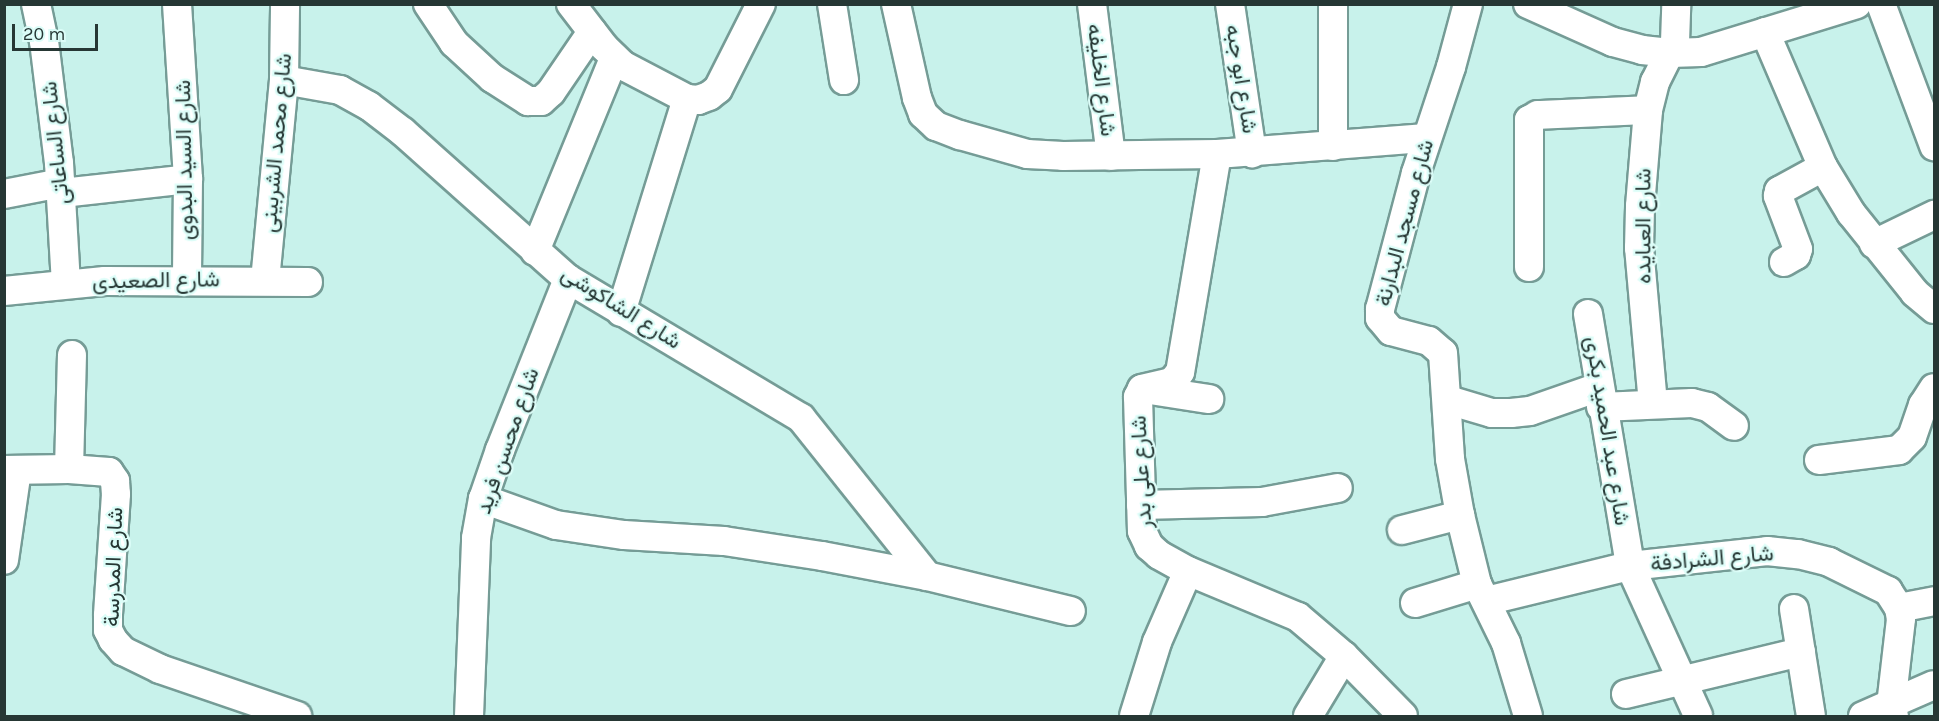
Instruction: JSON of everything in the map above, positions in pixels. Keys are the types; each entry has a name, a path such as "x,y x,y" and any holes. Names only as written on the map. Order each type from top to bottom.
{"street":[{"name":"شارع الساعاتى","path":"36,4 49,82 61,188 66,283"},
{"name":"شارع السيد البدوى","path":"177,4 188,179 187,279"},
{"name":"شارع محمد الشربينى","path":"265,281 284,80 285,4"},
{"path":"428,4 454,43 492,78 528,101 541,100 551,92 592,32"},
{"path":"571,4 614,58 634,73 682,97 709,96 718,89 761,4"},
{"path":"832,4 844,80"},
{"path":"896,4 917,98 923,114 936,126 1027,154 1111,156 1252,153 1426,138"},
{"name":"شارع الخليفه","path":"1092,4 1111,156"},
{"name":"شارع ابو جبه","path":"1230,4 1252,153"},
{"path":"1333,4 1333,146"},
{"name":"شارع مسجد البدارنة","path":"1468,4 1451,67 1426,138 1380,309 1380,318 1391,332 1429,340 1440,348 1445,360 1450,459 1460,515 1481,592 1515,665 1528,717"},
{"path":"1528,4 1613,42 1641,50 1670,53 1701,52 1765,32 1823,10 1857,4"},
{"name":"شارع العبايده","path":"1653,404 1640,248 1648,110 1655,82 1670,53 1677,31 1676,4"},
{"path":"1881,4 1935,146"},
{"path":"1765,32 1823,166 1851,213 1915,293 1935,309"},
{"path":"535,251 614,58"},
{"name":"شارع الشاكوشى","path":"284,80 340,90 369,106 403,132 568,279 801,418 927,576"},
{"path":"621,312 682,97"},
{"path":"1529,267 1527,130 1529,120 1538,115 1648,110"},
{"name":"شارع على بدر","path":"1217,154 1180,372 1172,382 1142,389 1138,397 1142,531 1149,546 1188,572 1298,617 1344,656 1403,717"},
{"path":"1784,262 1796,255 1798,249 1778,196 1779,191 1823,166"},
{"path":"4,194 188,179"},
{"path":"1874,244 1935,215"},
{"name":"شارع الصعيدى","path":"4,291 66,283 187,279 308,282"},
{"name":"شارع محسن فريد","path":"469,717 476,537 483,499 500,450 568,279"},
{"name":"شارع عبد الحميد بكرى","path":"1588,314 1600,397 1630,566 1698,715"},
{"path":"69,469 72,355"},
{"path":"1819,460 1899,450 1912,437 1923,405 1935,388"},
{"path":"1142,389 1209,399"},
{"path":"1448,400 1492,413 1530,411 1600,397 1653,404 1692,403 1708,406 1734,426"},
{"name":"شارع المدرسة","path":"11,470 69,469 109,472 115,481 108,630 123,651 251,709 297,717"},
{"path":"4,560 11,470"},
{"path":"1141,505 1262,502 1338,488"},
{"path":"483,499 556,525 624,535 768,547 927,576 1071,611"},
{"path":"1402,530 1460,515"},
{"name":"شارع الشرادفة","path":"1415,603 1630,566 1767,551 1798,554 1829,562 1888,591 1899,608"},
{"path":"1134,717 1157,642 1188,572"},
{"path":"1892,711 1900,629 1899,608 1935,601"},
{"path":"1794,609 1811,717"},
{"path":"1626,694 1801,652"},
{"path":"1308,717 1344,656"},
{"path":"1863,717 1892,711 1935,685"}]}
